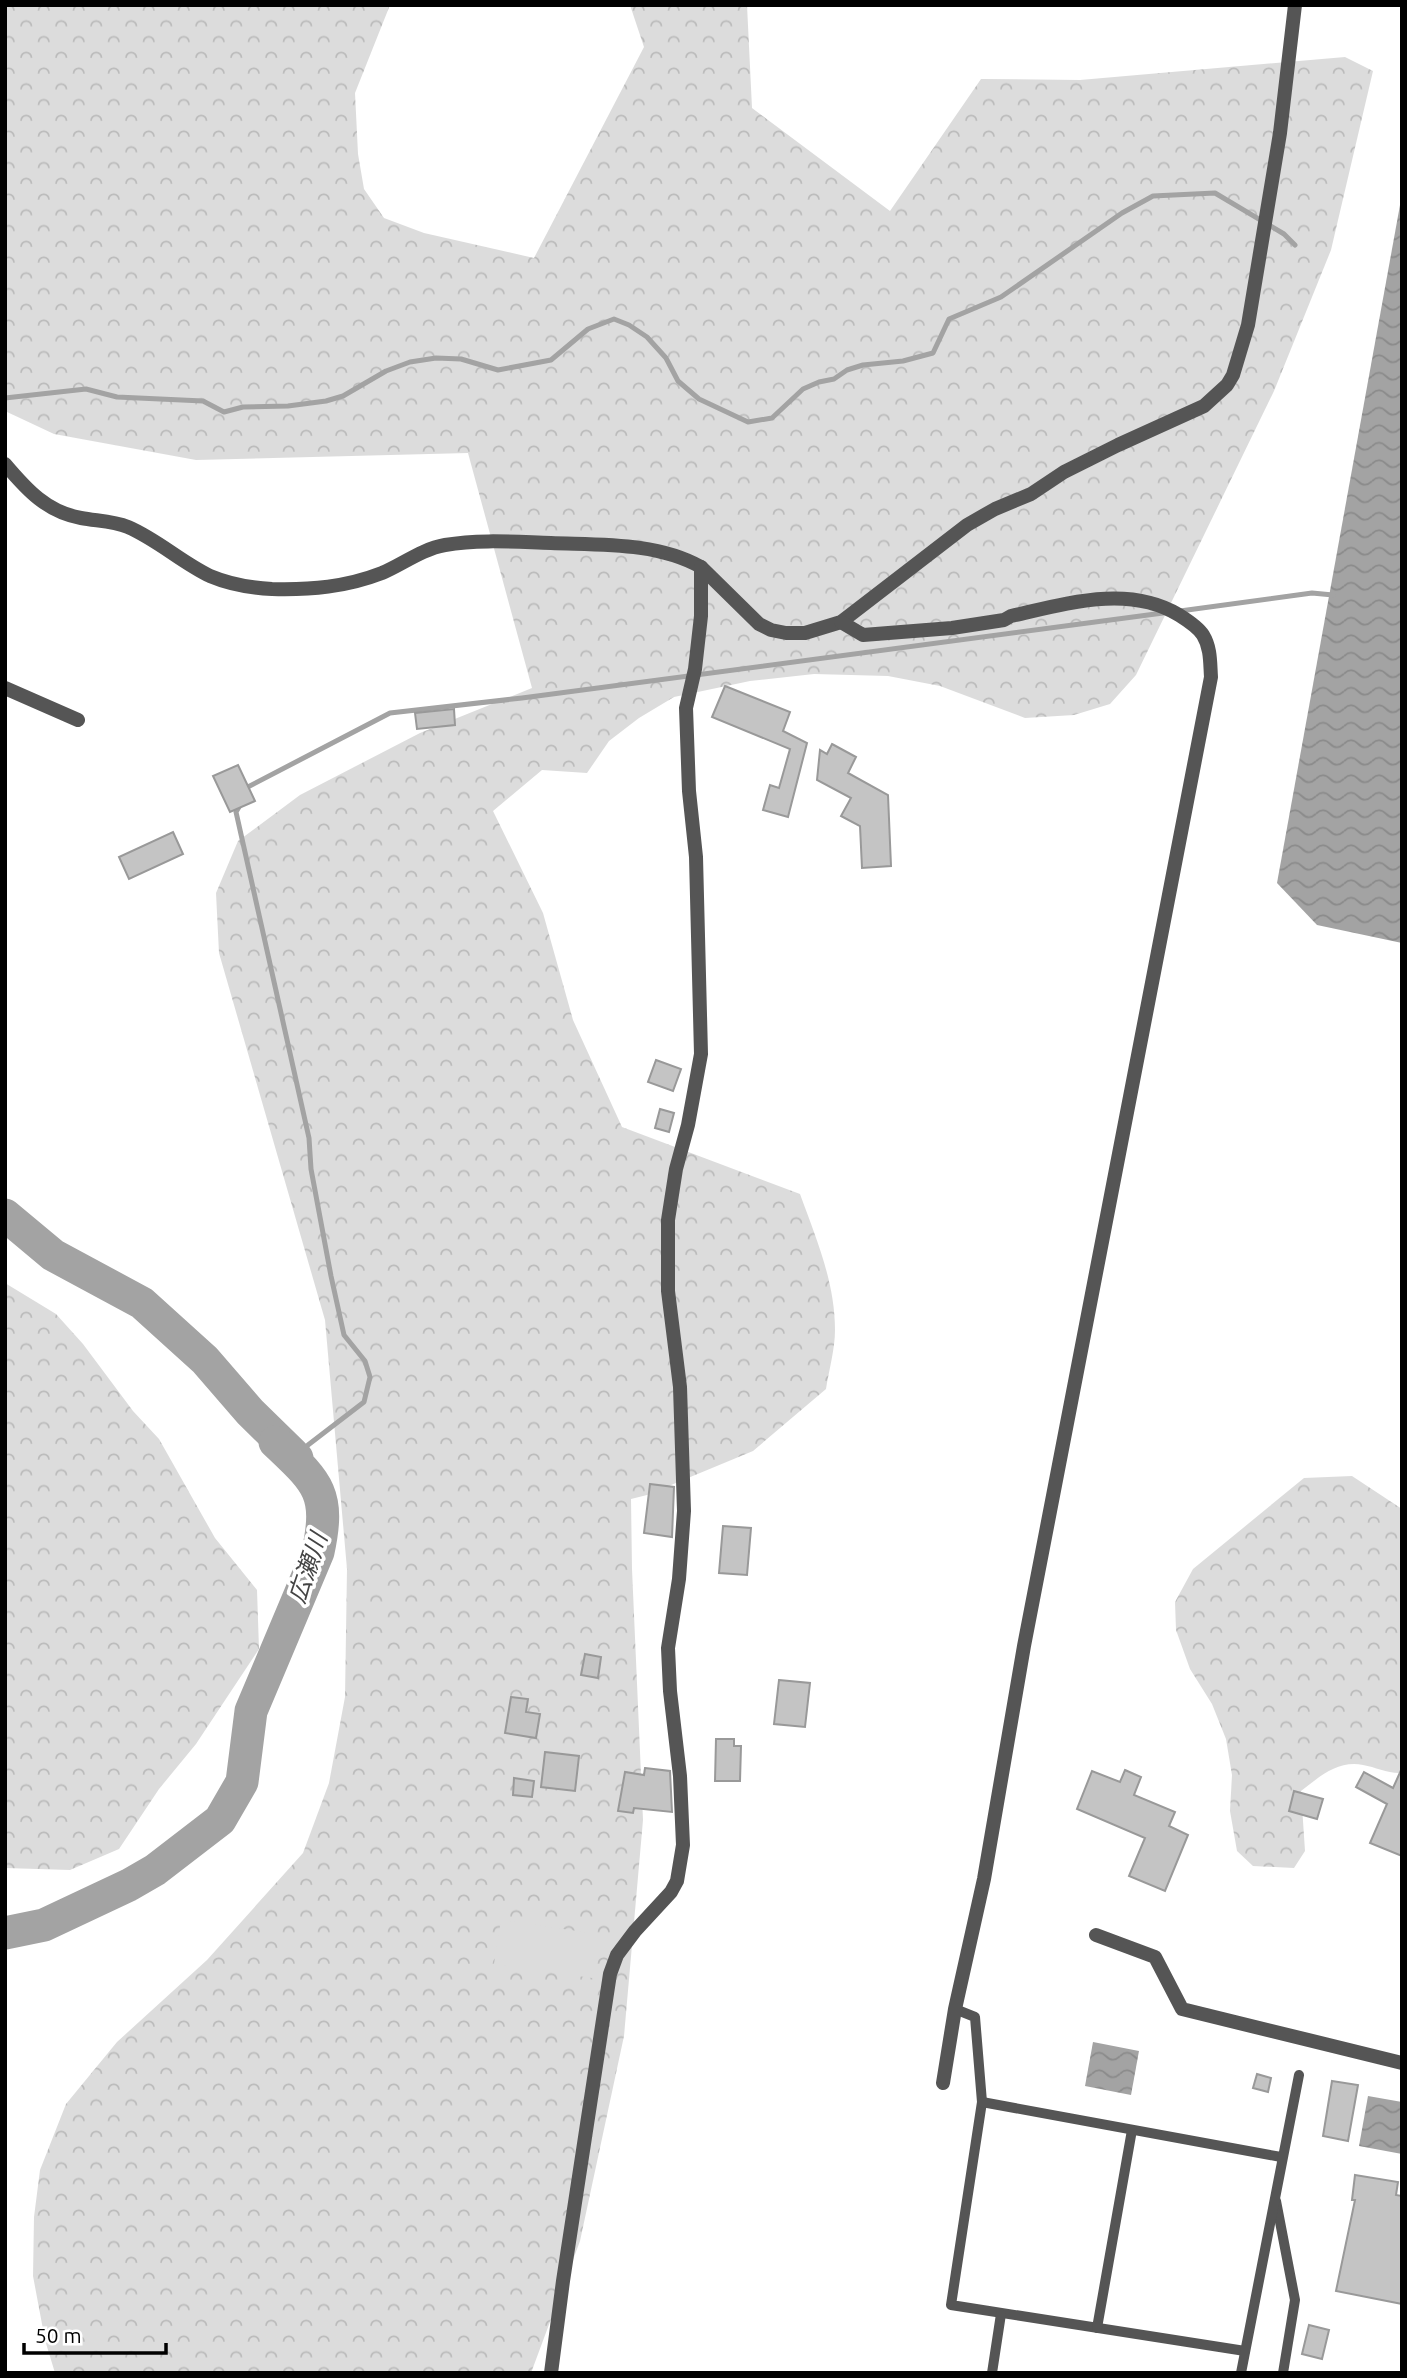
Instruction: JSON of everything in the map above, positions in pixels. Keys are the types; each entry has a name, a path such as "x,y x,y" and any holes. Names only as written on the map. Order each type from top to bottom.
{"street":[{"path":"5,464 26,490 61,513 127,527 169,549 211,576 232,583 270,589 320,589 349,584 384,572 442,546 485,541 608,546 671,554 701,567 759,624 771,631 805,633 841,622 967,525 995,509 1031,494 1064,472 1204,406 1227,386 1248,325 1280,133 1296,5"},
{"path":"551,2373 610,1974 617,1955 671,1892 679,1872 683,1844 680,1776 668,1648 679,1579 684,1511 680,1387 668,1291 668,1220 676,1168 688,1125 701,1054 696,858 689,791 686,709 695,669 701,616 701,567"},
{"path":"841,622 863,635 951,628 1004,620 1011,616 1070,603 1112,598 1137,599 1168,608 1203,634 1209,650 1211,677 1024,1646 984,1879 955,2009 943,2083"},
{"path":"5,688 78,720"},
{"path":"1096,1935 1155,1957 1182,2009 1402,2063"}],"lane":[{"path":"955,2009 975,2017 982,2102 951,2305 1245,2351"},
{"path":"1241,2373 1299,2075"},
{"path":"982,2102 1282,2158"},
{"path":"1097,2329 1132,2130"},
{"path":"1275,2194 1296,2300 1283,2373"},
{"path":"992,2373 1001,2314"}],"green space":[{"path":"5,5 390,5 355,93 358,154 364,189 384,218 424,233 534,258 644,47 630,5 747,5 752,108 890,211 981,79 1080,80 1345,57 1373,71 1331,250 1274,391 1136,675 1110,704 1074,715 1025,718 940,686 888,676 814,674 750,681 674,697 639,718 609,741 587,773 542,770 493,811 543,913 573,1020 622,1127 800,1194 828,1277 835,1330 826,1389 753,1451 647,1495 631,1499 643,1820 624,2036 580,2241 531,2373 55,2373 45,2340 33,2276 34,2217 40,2170 66,2104 117,2042 207,1960 303,1853 329,1783 345,1697 347,1569 325,1320 219,953 216,893 238,841 300,795 420,733 532,688 468,453 196,460 54,434 5,411"},
{"path":"5,1283 56,1314 83,1344 133,1411 159,1439 215,1538 257,1590 259,1649 196,1744 159,1789 119,1849 70,1870 5,1868"},
{"path":"1352,1476 1402,1509 1402,1773 1354,1764 1337,1767 1322,1775 1301,1791 1305,1851 1294,1868 1253,1866 1237,1851 1230,1811 1232,1775 1226,1739 1212,1704 1190,1669 1176,1630 1175,1602 1193,1569 1304,1478"},
{"path":"501,1920 598,1934 592,1978 494,1964"}],"water":[{"path":"1402,194 1402,943 1317,925 1277,883"},
{"path":"1093,2042 1139,2051 1131,2095 1085,2086"},
{"path":"1368,2096 1402,2102 1402,2154 1359,2146"}],"building":[{"path":"725,686 790,712 783,731 807,743 788,817 763,810 770,785 779,788 790,749 712,717"},
{"path":"454,709 455,725 417,729 415,713"},
{"path":"832,744 856,757 848,773 888,795 891,866 862,868 860,826 841,816 851,798 817,780 820,750 827,754"},
{"path":"238,765 255,801 230,812 213,776"},
{"path":"173,832 183,854 129,879 119,857"},
{"path":"656,1060 681,1069 673,1091 648,1082"},
{"path":"660,1109 674,1113 669,1132 655,1128"},
{"path":"650,1484 674,1487 672,1537 644,1533"},
{"path":"723,1526 751,1528 747,1575 719,1573"},
{"path":"585,1654 601,1657 598,1678 581,1675"},
{"path":"779,1680 810,1683 805,1727 774,1724"},
{"path":"511,1697 528,1699 526,1712 540,1714 536,1738 505,1733"},
{"path":"716,1739 734,1739 734,1746 741,1746 740,1781 715,1781"},
{"path":"545,1752 579,1756 575,1791 541,1787"},
{"path":"645,1768 670,1771 672,1812 634,1808 633,1813 618,1811 625,1772 644,1775"},
{"path":"1402,1768 1402,1856 1370,1843 1387,1804 1356,1787 1364,1772 1393,1788"},
{"path":"1125,1770 1141,1777 1134,1795 1175,1812 1169,1826 1188,1835 1165,1891 1129,1876 1145,1838 1077,1809 1092,1771 1120,1782"},
{"path":"514,1778 534,1781 532,1797 513,1795"},
{"path":"1294,1791 1323,1799 1317,1819 1289,1811"},
{"path":"1257,2074 1271,2078 1268,2092 1253,2088"},
{"path":"1332,2081 1358,2085 1348,2141 1323,2136"},
{"path":"1355,2175 1398,2182 1396,2195 1402,2196 1402,2304 1336,2291 1355,2200 1352,2200"},
{"path":"1309,2325 1329,2330 1322,2359 1302,2354"}],"waterway":[{"path":"5,398 86,389 117,397 203,401 224,412 243,407 288,406 343,396 386,371 410,362 436,358 461,359 498,370 551,360 588,329 614,319 647,337 666,358 678,381 699,399 748,422 772,418 803,389 834,379 847,370 933,353 949,319 1001,297 1122,213 1153,196 1215,193 1284,234 1295,245"},
{"path":"1180,611 1312,593 1333,595"},
{"path":"242,790 390,713 1163,613"},
{"path":"237,803 239,807 236,812 309,1138 311,1169 344,1335 365,1361 370,1377 364,1402 308,1445 297,1458"},
{"name":"広瀬川","path":"5,1215 53,1255 142,1303 205,1360 250,1412 293,1454"},
{"name":"広瀬川","path":"5,1933 44,1925 129,1885 155,1870 220,1820 242,1782 251,1711 318,1552 323,1515 317,1490 301,1468 275,1442 297,1458"}]}
